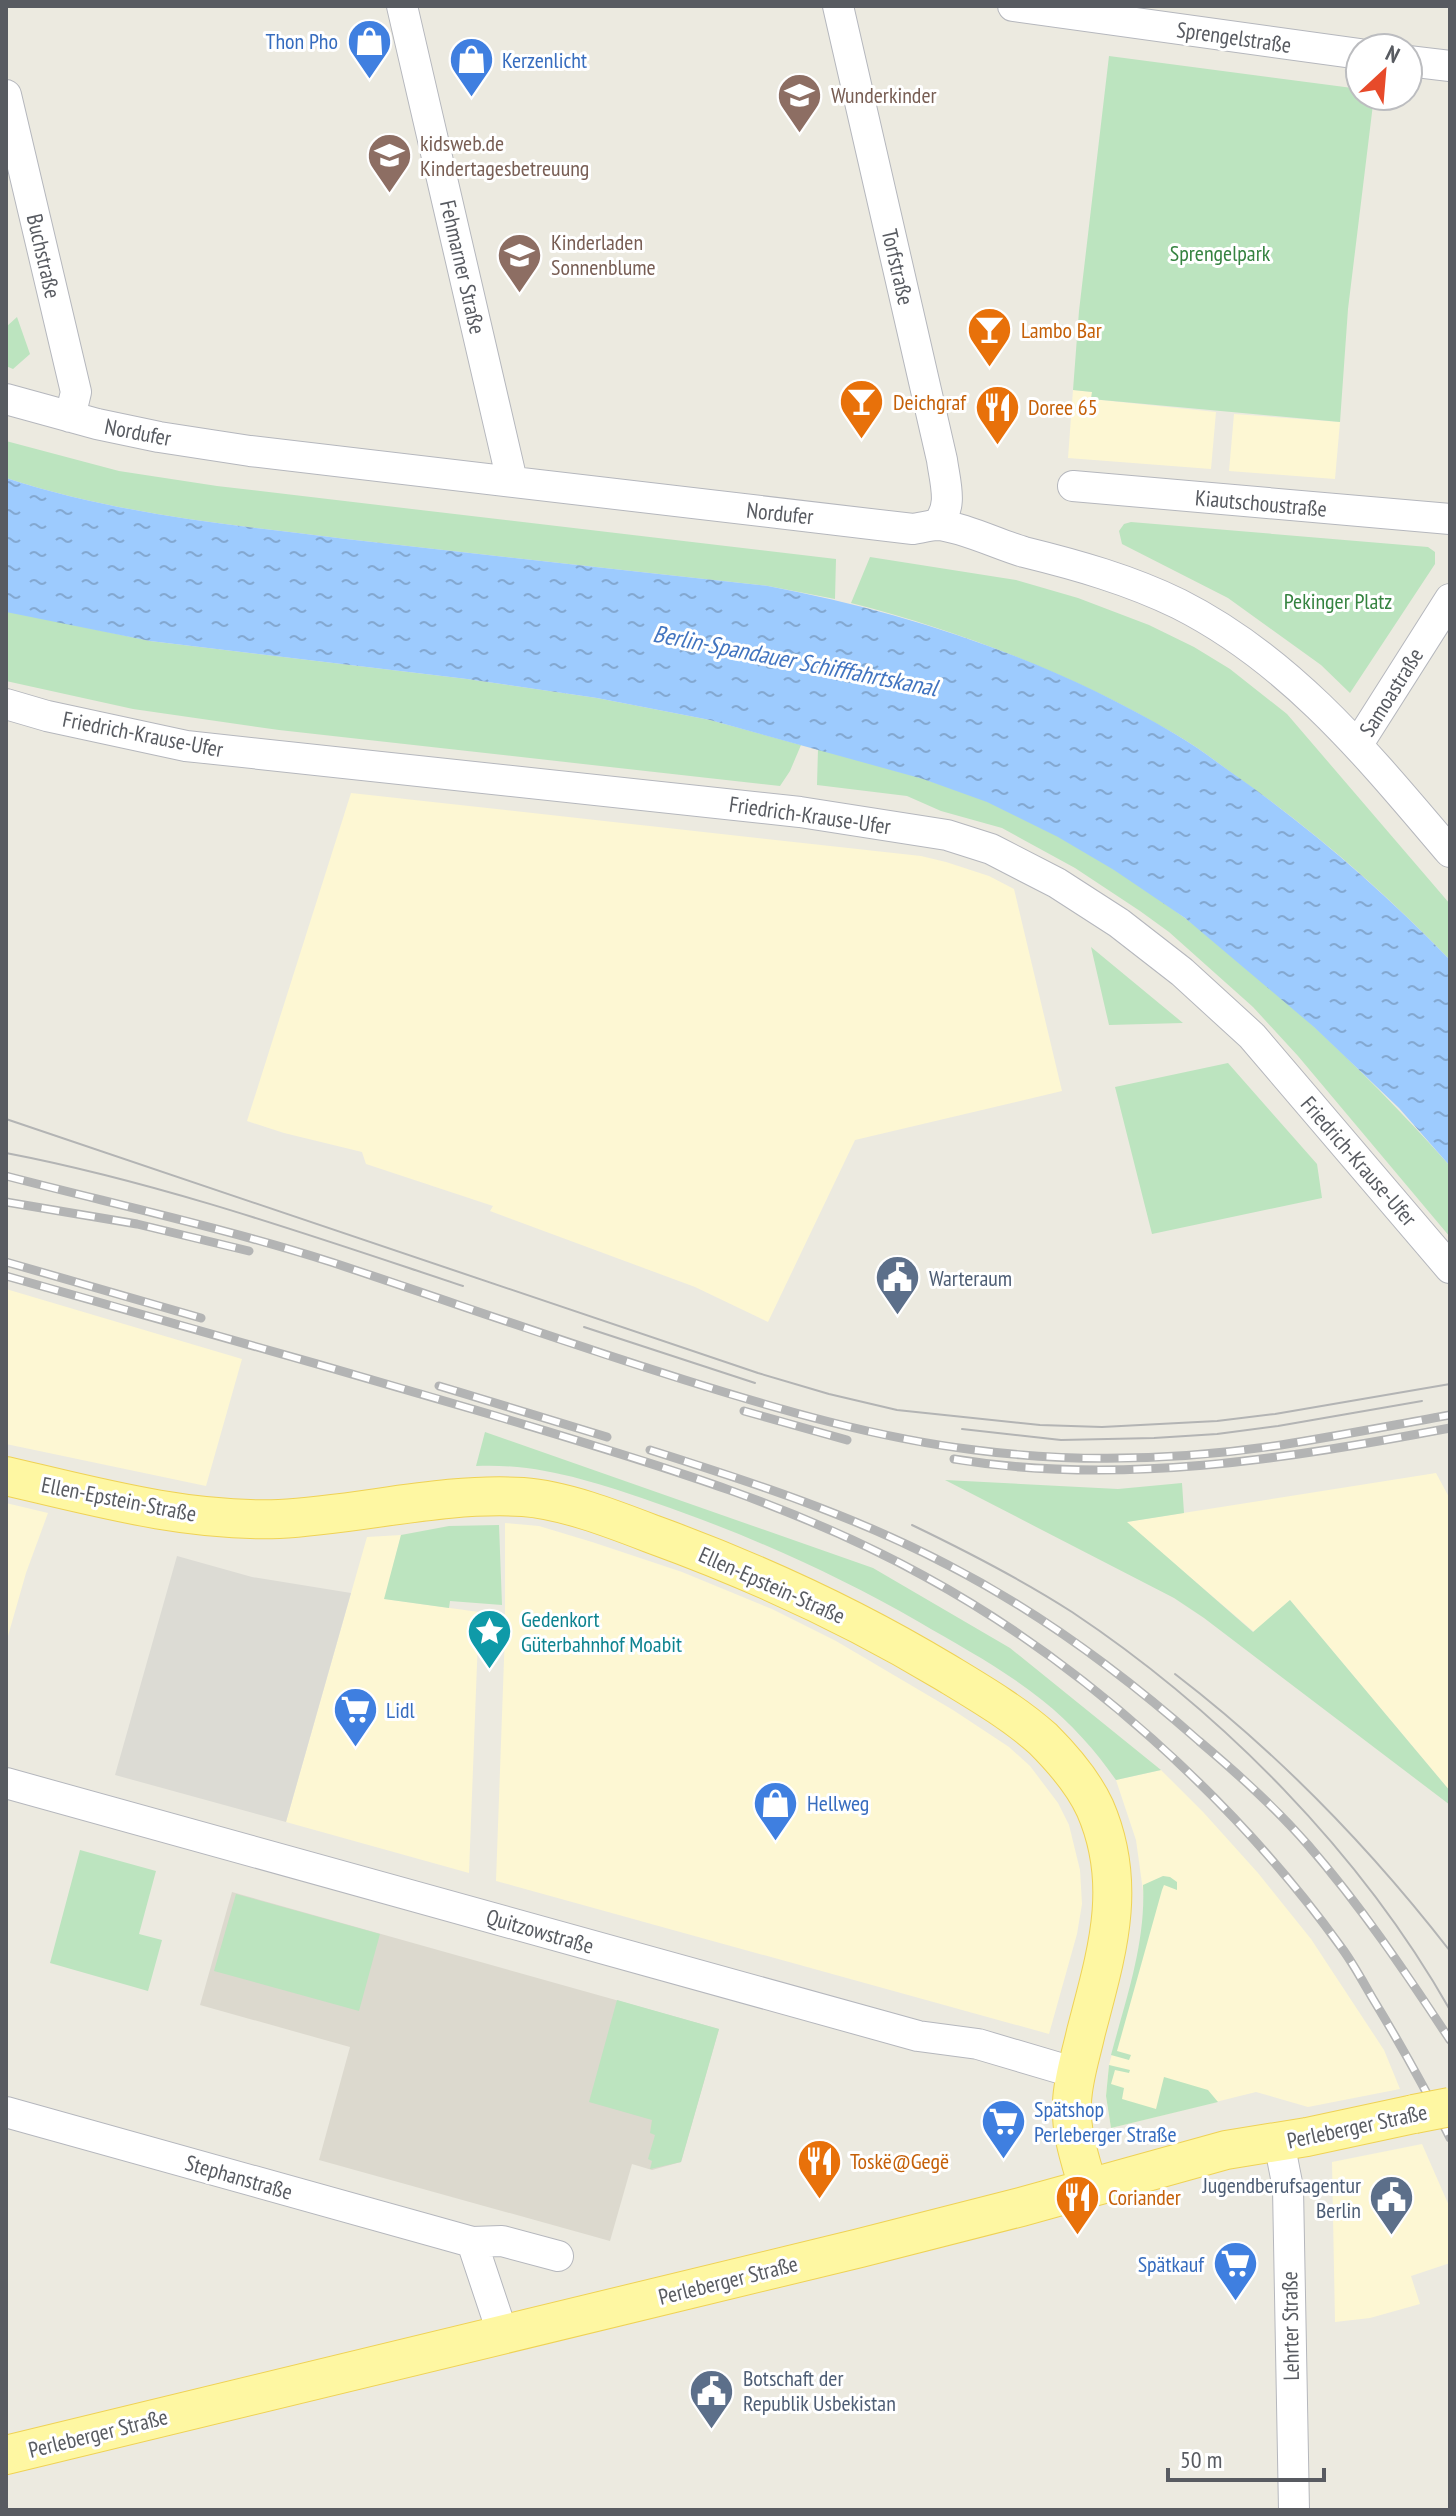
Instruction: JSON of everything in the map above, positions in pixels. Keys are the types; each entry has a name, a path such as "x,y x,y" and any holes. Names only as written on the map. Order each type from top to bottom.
{"main road":[{"name":"Ellen-Epstein-Straße","path":"6,1476 146,1508 227,1518 338,1515 460,1498 527,1497 560,1504 624,1523 709,1555 795,1593 895,1644 973,1689 1039,1736 1060,1757 1079,1780 1095,1808 1107,1844 1114,1882 1109,1947 1072,2099 1072,2127 1088,2187"},
{"name":"Perleberger Straße","path":"6,2455 860,2248 1239,2147 1279,2142 1432,2111"}],"street":[{"name":"Fehmarner Straße","path":"402,6 512,481"},
{"name":"Torfstraße","path":"838,6 942,460 946,512 936,525"},
{"name":"Sprengelstraße","path":"1013,6 1344,52"},
{"path":"1424,63 1450,66"},
{"name":"Buchstraße","path":"6,95 76,392 70,417"},
{"name":"Nordufer","path":"6,399 159,437 250,451 913,529 936,525 1098,572 1180,605 1263,656 1306,692 1358,744 1450,852"},
{"name":"Kiautschoustraße","path":"1073,486 1450,519"},
{"name":"Samoastraße","path":"1358,744 1450,599"},
{"name":"Friedrich-Krause-Ufer","path":"6,704 186,746 800,812 947,835 991,849 1057,883 1119,923 1182,972 1252,1036 1450,1268"},
{"name":"Quitzowstraße","path":"6,1783 918,2036 978,2044 1076,2073"},
{"name":"Stephanstraße","path":"6,2112 472,2242 502,2241 558,2256"},
{"name":"Lehrter Straße","path":"1279,2142 1288,2188 1294,2510"},
{"path":"472,2242 503,2335"}],"shaded area":[{"path":"1073,390 1092,392 1091,399 1216,412 1211,469 1068,458"},
{"path":"1234,414 1340,422 1335,479 1229,471"},
{"path":"351,793 921,856 989,876 1014,889 1062,1091 855,1140 768,1322 695,1287 490,1211 493,1206 366,1164 362,1152 247,1121"},
{"path":"6,1289 242,1359 206,1486 6,1444"},
{"path":"1436,1473 1450,1499 1450,1791 1290,1600 1254,1632 1126,1522"},
{"path":"6,1503 48,1513 26,1573 6,1643"},
{"path":"505,1523 539,1526 592,1542 682,1572 772,1609 836,1641 953,1710 1009,1747 1030,1766 1058,1803 1069,1825 1080,1870 1082,1904 1077,1934 1049,2034 496,1881 505,1632"},
{"path":"401,1535 385,1599 479,1612 469,1873 286,1822 367,1537"},
{"path":"177,1556 252,1577 351,1593 286,1822 115,1775"},
{"path":"1161,1770 1258,1873 1311,1939 1384,2050 1400,2089 1308,2107 1256,2092 1111,2128 1106,2096 1109,2065 1136,1967 1144,1898 1136,1840 1116,1780"},
{"path":"232,1892 719,2029 681,2162 652,2170 632,2164 610,2241 319,2160 350,2047 200,2005"},
{"path":"1422,2144 1450,2208 1450,2263 1411,2276 1420,2304 1370,2318 1335,2322 1332,2162"}],"green space":[{"name":"Sprengelpark","path":"1109,56 1344,87 1344,112 1372,112 1348,309 1340,422 1091,399 1092,392 1073,390 1079,311"},
{"path":"17,317 30,354 13,369 6,366 6,327"},
{"path":"6,441 119,471 217,486 836,559 835,599 768,586 217,523 90,501 6,478"},
{"name":"Pekinger Platz","path":"1131,522 1428,547 1435,552 1435,564 1350,693 1321,665 1228,598 1122,544 1119,531 1124,524"},
{"path":"870,557 1016,580 1078,598 1149,625 1230,669 1287,714 1450,904 1450,960 1375,887 1323,842 1184,739 1098,693 1018,657 935,627 851,603"},
{"path":"6,612 150,641 467,679 597,698 710,720 801,745 780,786 279,730 133,709 6,681"},
{"path":"818,749 924,779 986,801 1051,832 1176,911 1236,958 1350,1060 1450,1166 1450,1237 1253,1007 1169,932 1075,868 1002,828 941,811 907,796 817,785"},
{"path":"1091,947 1183,1023 1109,1025"},
{"path":"1228,1063 1317,1164 1322,1198 1152,1234 1115,1087"},
{"path":"485,1432 873,1568 1010,1648 1161,1770 1116,1780 1073,1728 1013,1679 887,1604 756,1541 688,1514 588,1481 522,1468 476,1466"},
{"path":"945,1480 1118,1489 1182,1483 1184,1513 1127,1522 1253,1632 1290,1600 1450,1791 1450,1805 1174,1598"},
{"path":"499,1525 502,1605 450,1601 449,1608 384,1599 401,1535 449,1526"},
{"path":"80,1850 156,1871 139,1934 162,1940 148,1991 50,1963"},
{"path":"1163,1876 1177,1882 1177,1890 1164,1885 1162,1890 1117,2051 1131,2055 1129,2060 1111,2055 1138,1950 1143,1885"},
{"path":"236,1894 380,1934 359,2011 214,1971"},
{"path":"617,2000 719,2029 681,2162 650,2169 652,2161 648,2159 655,2135 650,2133 652,2120 589,2102"},
{"path":"1109,2065 1130,2070 1129,2073 1115,2070 1111,2084 1124,2088 1122,2099 1156,2109 1164,2077 1208,2090 1218,2102 1111,2128 1106,2096"}],"water":[{"name":"Berlin-Spandauer Schifffahrtskanal","path":"6,478 90,501 217,523 768,586 927,625 1079,683 1183,739 1264,796 1347,863 1450,960 1450,1166 1399,1108 1314,1027 1185,918 1058,837 987,802 923,779 710,720 597,698 467,679 150,641 6,612"}],"tram line":[{"path":"6,1119 758,1373 897,1410 1040,1425 1102,1427 1217,1421 1275,1414 1450,1384"},
{"path":"6,1153 179,1195 463,1286"},
{"path":"584,1327 755,1383"},
{"path":"962,1429 1061,1440 1154,1438 1278,1426 1422,1401"},
{"path":"912,1525 993,1566 1072,1612 1128,1651 1234,1740 1331,1841 1414,1952 1450,2010"},
{"path":"1175,1674 1250,1736 1321,1804 1388,1875 1450,1951"}],"railway":[{"path":"6,1176 210,1227 331,1262 757,1402 829,1422 938,1445 1051,1457 1167,1457 1281,1445 1450,1415"},
{"path":"6,1202 137,1224 249,1251"},
{"path":"6,1262 201,1318"},
{"path":"6,1276 496,1416 714,1485 768,1504 873,1550 983,1611 1098,1693 1205,1788 1254,1840 1350,1959 1450,2138"},
{"path":"439,1386 607,1437"},
{"path":"744,1411 847,1440"},
{"path":"954,1459 1016,1467 1141,1469 1265,1459 1450,1428"},
{"path":"650,1450 801,1501 912,1547 1015,1603 1110,1668 1228,1766 1296,1831 1365,1916 1450,2040"}],"place":[{"name":"Thon Pho","path":"369,80"},
{"name":"Kerzenlicht","path":"471,99"},
{"name":"Wunderkinder","path":"800,134"},
{"name":"kidsweb.de Kindertagesbetreuung","path":"389,195"},
{"name":"Kinderladen Sonnenblume","path":"520,294"},
{"name":"Lambo Bar","path":"990,369"},
{"name":"Deichgraf","path":"862,441"},
{"name":"Doree 65","path":"997,446"},
{"name":"Warteraum","path":"898,1317"},
{"name":"Gedenkort Güterbahnhof Moabit","path":"490,1671"},
{"name":"Lidl","path":"355,1749"},
{"name":"Hellweg","path":"776,1842"},
{"name":"Spätshop Perleberger Straße","path":"1003,2161"},
{"name":"Toskë@Gegë","path":"819,2200"},
{"name":"Coriander","path":"1077,2236"},
{"name":"Jugendberufsagentur Berlin","path":"1392,2237"},
{"name":"Spätkauf","path":"1235,2303"},
{"name":"Botschaft der Republik Usbekistan","path":"712,2430"}]}
